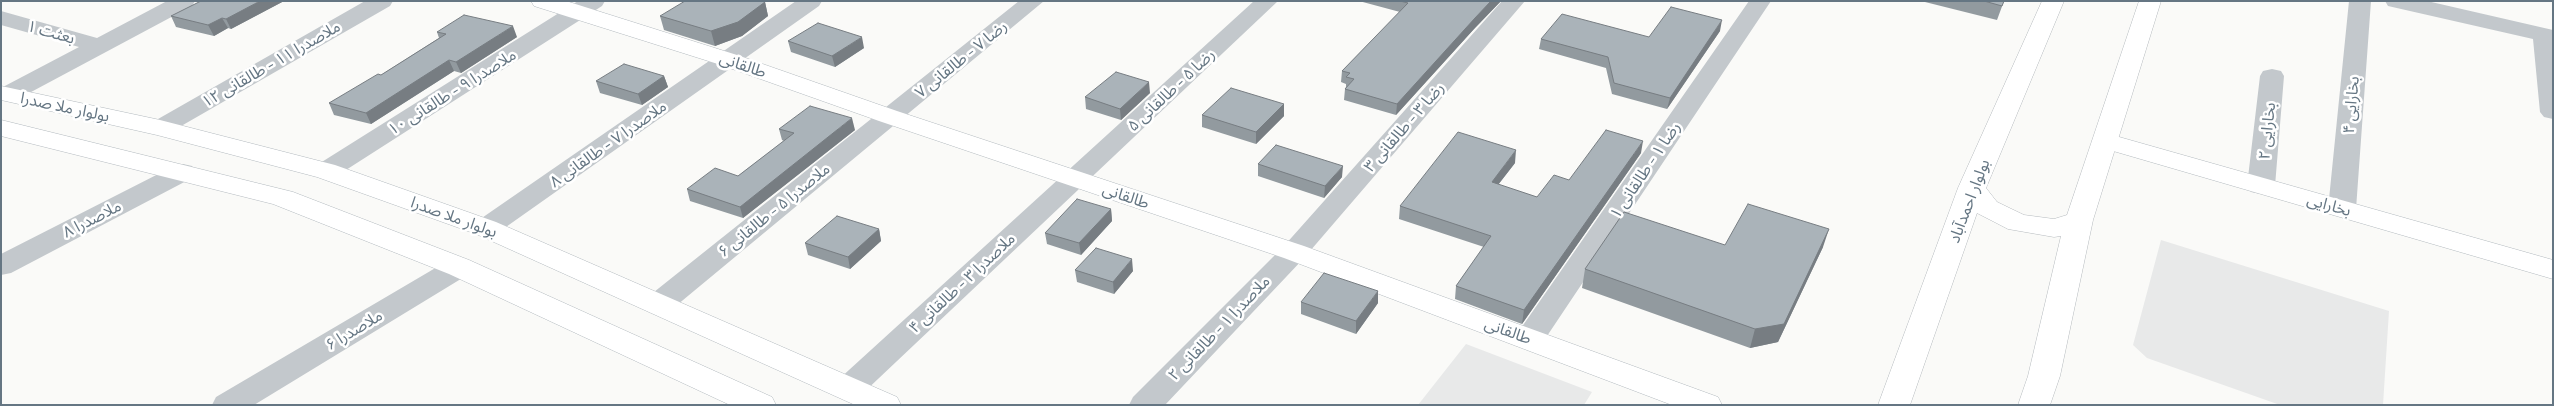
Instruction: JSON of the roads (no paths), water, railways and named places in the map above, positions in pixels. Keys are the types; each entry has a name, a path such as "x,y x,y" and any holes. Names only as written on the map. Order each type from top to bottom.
{"main road":[{"name":"طالقانی","path":"542,1 586,7 888,116 1294,252 1530,338 1706,405"},
{"name":"بولوار احمدآباد","path":"1894,405 1972,188 2053,1"},
{"path":"2056,405 2039,390 2079,220 2150,1"},
{"name":"بولوار ملا صدرا","path":"5,94 160,128 326,171 486,228 660,303 885,405"},
{"path":"1,128 283,198 459,267 758,404"},
{"name":"بخارایی","path":"2105,140 2553,270"},
{"path":"1972,188 1977,198 1987,208 2018,223 2054,228 2069,226 2079,220"}],"street":[{"path":"5,94 184,1"},
{"name":"ملاصدرا ۱۱ - طالقانی ۱۲","path":"160,128 382,1"},
{"name":"ملاصدرا ۷ - طالقانی ۸","path":"486,228 811,1"},
{"name":"رضا ۷ - طالقانی ۷","path":"888,116 1033,1"},
{"name":"رضا ۵ - طالقانی ۵","path":"1076,178 1267,1"},
{"name":"رضا ۳ - طالقانی ۳","path":"1294,252 1514,1"},
{"name":"رضا ۱ - طالقانی ۱","path":"1530,338 1760,1"},
{"name":"بخارایی ۴","path":"2342,209 2360,1"},
{"path":"2396,1 2548,36 2553,112"},
{"name":"ملاصدرا ۹ - طالقانی ۱۰","path":"326,171 586,7"},
{"name":"بعثت ۱","path":"1,18 100,46"},
{"name":"بخارایی ۲","path":"2261,186 2272,76"},
{"name":"ملاصدرا ۵ - طالقانی ۶","path":"660,303 888,116"},
{"name":"ملاصدرا ۸","path":"1,266 183,172"},
{"name":"ملاصدرا ۳ - طالقانی ۴","path":"848,388 1076,178"},
{"name":"ملاصدرا ۱ - طالقانی ۲","path":"1145,405 1294,252"},
{"name":"ملاصدرا ۶","path":"238,399 459,267"}]}
